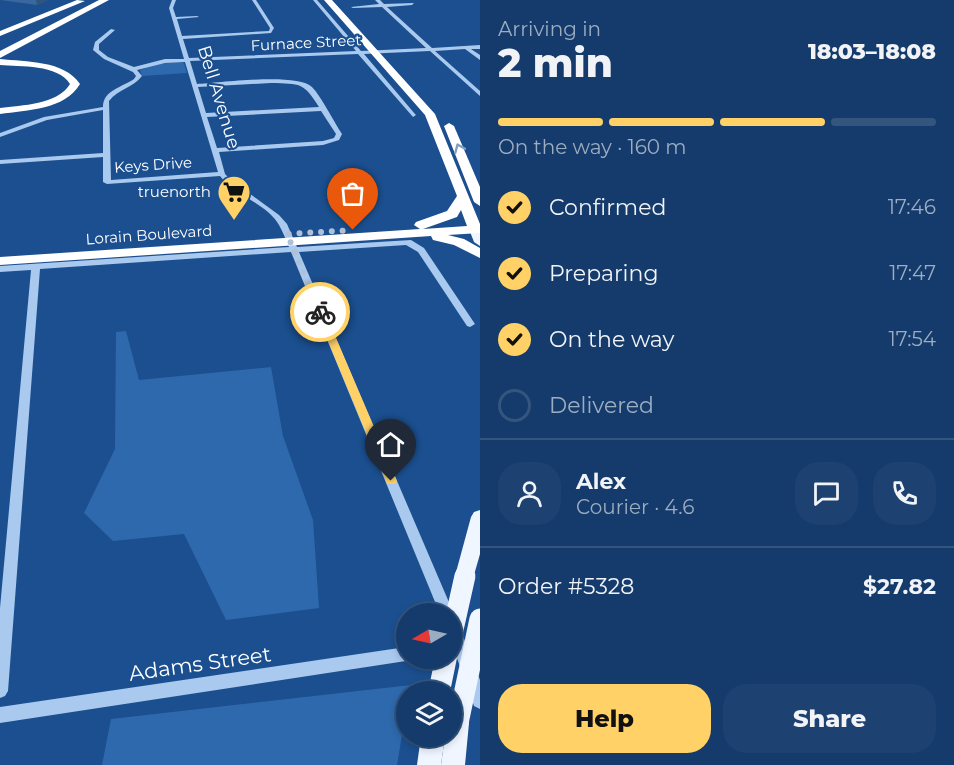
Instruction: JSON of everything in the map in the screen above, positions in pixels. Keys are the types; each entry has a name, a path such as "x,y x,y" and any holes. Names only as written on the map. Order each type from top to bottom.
{"highway":[{"path":"0,34 82,0"},
{"path":"0,45 89,0"},
{"path":"0,55 105,0"},
{"path":"328,0 442,113 460,148 480,202"},
{"path":"337,0 430,114 477,228"},
{"path":"0,62 43,33"},
{"path":"0,62 67,73 74,79 74,88 48,102 0,108"},
{"path":"415,229 452,214 463,196"},
{"name":"Lorain Boulevard","path":"0,261 291,242 415,229 477,228"},
{"path":"415,229 452,240 480,254"},
{"name":"Lorain Boulevard","path":"0,252 291,242"}],"main road":[{"path":"460,603 480,517"},
{"path":"453,765 458,723 480,619"},
{"path":"429,765 431,747"}],"street":[{"name":"Bell Avenue","path":"174,0 171,6 174,18 222,174 237,190 275,213 291,242 442,603"},
{"path":"180,38 271,33 272,28 254,0"},
{"path":"315,0 413,115"},
{"path":"377,0 480,94"},
{"path":"353,7 412,4"},
{"path":"174,18 197,17"},
{"path":"0,135 46,118 105,108 109,96 137,80 139,76 134,69 106,59 96,50 97,43 113,30"},
{"name":"Furnace Street","path":"134,69 158,62 187,60 480,47"},
{"path":"467,48 480,58"},
{"path":"195,86 299,82 309,87 339,134 333,141 215,150"},
{"name":"Keys Drive","path":"105,108 107,182 222,174"},
{"path":"204,116 323,109"},
{"path":"0,162 107,155"},
{"name":"Lorain Boulevard","path":"0,269 291,242 403,242 421,250 470,324"},
{"path":"0,691 36,267"},
{"path":"462,645 480,643"},
{"name":"Adams Street","path":"0,715 396,656"},
{"path":"462,666 480,701"}],"shaded area":[{"path":"184,63 187,73 142,76 140,70 157,64"},
{"path":"126,331 139,380 271,367 283,436 313,520 319,608 226,620 184,534 113,541 84,513 115,449 116,332"},
{"path":"396,687 396,747 400,747 397,765 102,765 111,719"}],"way so far":[{"path":"320,312 287,234 353,230"}],"place":[{"name":"truenorth","path":"234,221"}],"route":[{"path":"320,312 391,481"}]}
